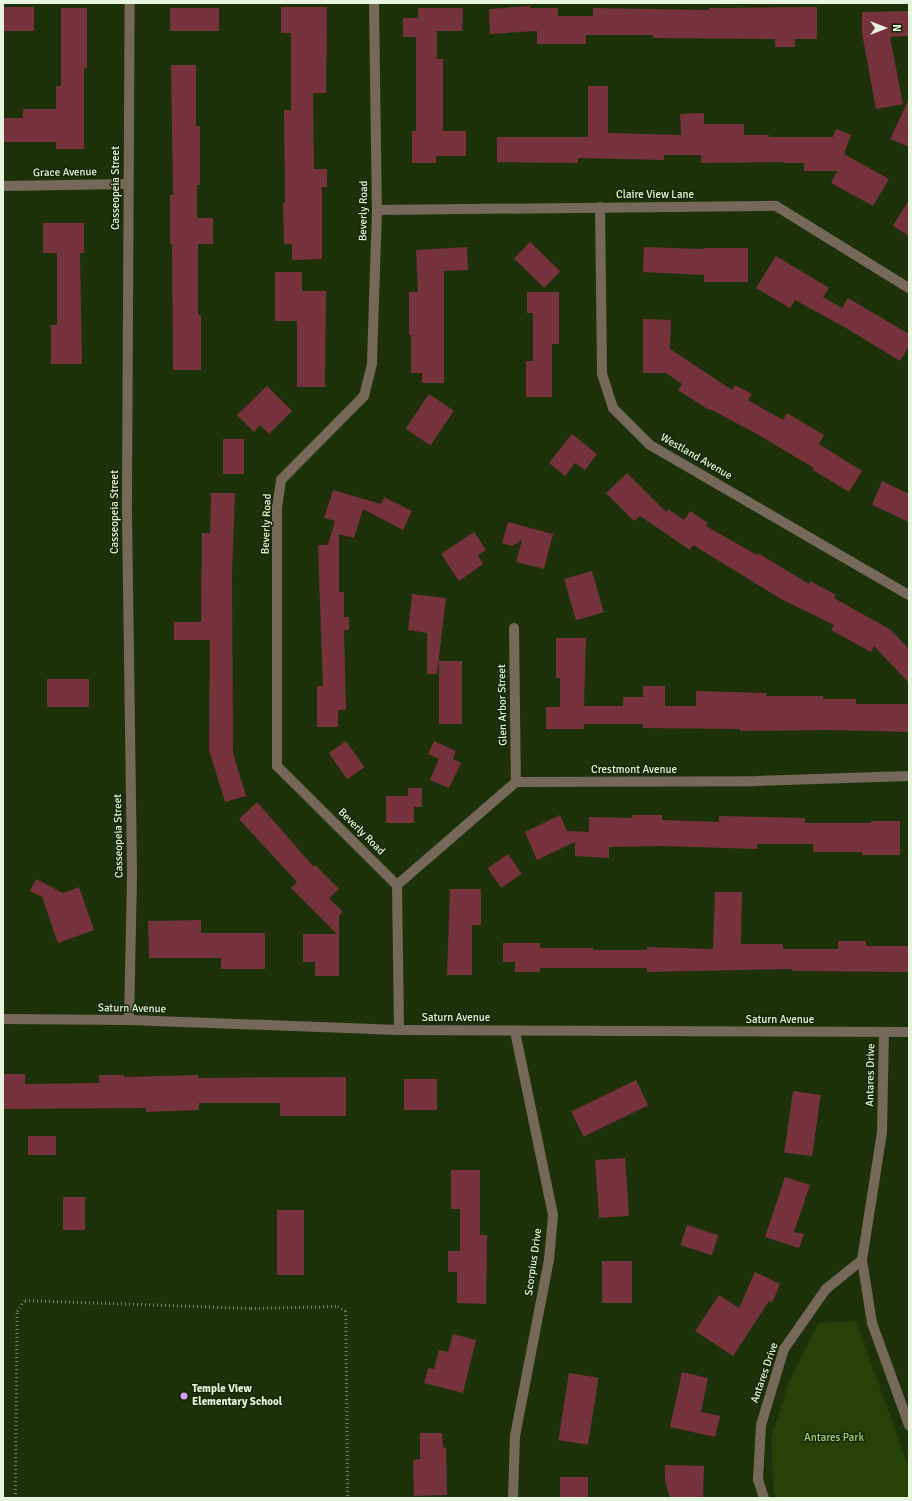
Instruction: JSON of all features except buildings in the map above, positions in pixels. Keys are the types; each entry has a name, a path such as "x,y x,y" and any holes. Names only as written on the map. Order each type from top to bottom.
{"street":[{"name":"Casseopeia Street","path":"129,1020 132,872 127,500 130,3"},
{"name":"Beverly Road","path":"374,3 377,210 372,364 364,396 281,480 277,506 277,766 397,885"},
{"name":"Grace Avenue","path":"3,186 128,184"},
{"name":"Claire View Lane","path":"377,210 776,206 909,288"},
{"name":"Westland Avenue","path":"600,207 602,374 613,408 650,445 909,594"},
{"name":"Glen Arbor Street","path":"514,628 516,782"},
{"name":"Crestmont Avenue","path":"516,782 757,782 909,776"},
{"path":"399,1030 397,885 516,782"},
{"name":"Saturn Avenue","path":"3,1019 129,1020 399,1030 909,1032"},
{"name":"Scorpius Drive","path":"513,1498 515,1436 549,1260 552,1215 515,1031"},
{"name":"Antares Drive","path":"884,1032 882,1132 862,1260 872,1323 909,1425"},
{"name":"Antares Drive","path":"764,1498 758,1480 761,1425 784,1349 826,1289 862,1260"}],"path":[{"path":"16,1498 17,1311 25,1300 251,1308 338,1306 346,1311 348,1498"}],"green space":[{"name":"Antares Park","path":"856,1321 909,1468 909,1498 777,1498 774,1494 771,1438 789,1381 818,1323"}],"place":[{"name":"Temple View Elementary School","path":"184,1396"}]}
